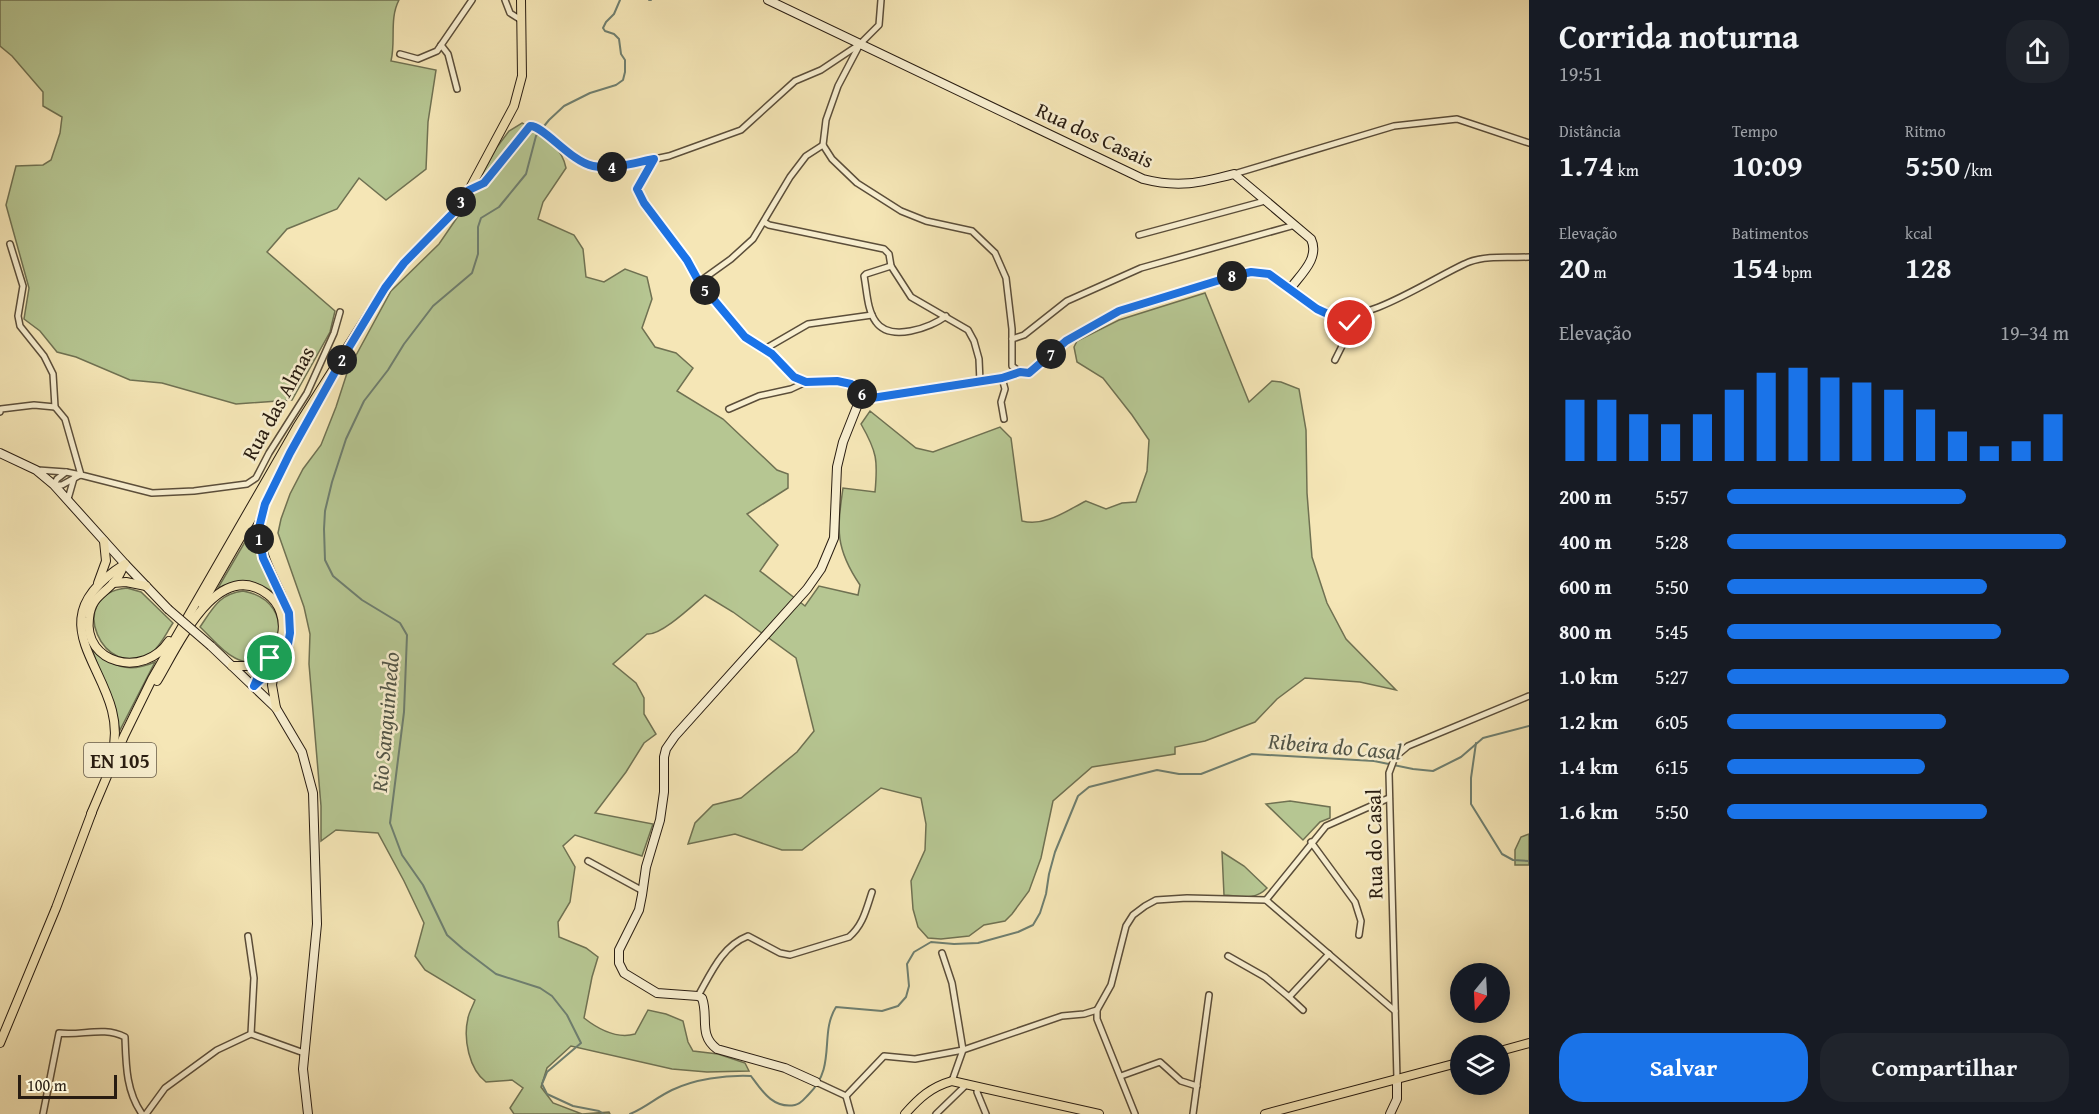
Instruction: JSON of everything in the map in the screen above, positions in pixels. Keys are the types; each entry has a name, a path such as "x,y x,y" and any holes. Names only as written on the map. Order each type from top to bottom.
{"main road":[{"name":"EN 105","path":"56,908 91,814 124,736 152,678 297,427 382,293 404,263 454,212 469,190 514,106 522,76 521,0"},
{"name":"EN 105","path":"0,1043 140,714 345,354"},
{"path":"254,686 275,666 288,644 291,623 286,605 263,558 259,530 265,504 290,453"},
{"path":"91,814 113,752 116,736 114,715 81,629 84,604 96,586 106,561 104,541"},
{"path":"125,564 113,583 94,601 89,618 88,628 97,648 105,656 126,664 139,663 158,653 198,598"},
{"path":"96,586 125,564"},
{"path":"113,583 126,582 146,586"},
{"path":"196,618 211,598 228,587 249,585 269,595 281,613 283,633 276,651 264,663 254,686"},
{"path":"232,666 264,663"},
{"path":"275,666 272,685 276,708"},
{"path":"1510,1048 1529,1043"},
{"path":"1265,1114 1450,1065"},
{"path":"904,1114 936,1086 952,1081 1072,1111 1100,1114"}],"street":[{"path":"399,54 418,59 437,51 472,0"},
{"path":"505,0 510,13 521,20"},
{"name":"Rua dos Casais","path":"768,0 1143,178 1174,185 1234,174 1394,126 1457,118 1529,143"},
{"path":"469,190 484,183 530,126 540,130 570,156 591,166 611,168 669,156 741,130 795,81 821,70 860,44 879,25 881,0"},
{"path":"860,44 838,86 826,120 823,145 832,159 857,183 892,205 926,221 972,231 995,252 1005,278 1012,339 1012,366 1020,372"},
{"path":"441,45 448,54 457,89"},
{"path":"699,282 731,259 753,239 790,177 806,156 823,145"},
{"path":"654,159 637,189 644,203 687,260 699,282 745,337 772,354 794,377 806,382"},
{"path":"1234,174 1311,239 1314,256 1290,289"},
{"path":"1139,235 1265,201"},
{"path":"764,222 769,225 884,249 889,254 891,266 911,297 968,330 979,358 980,382"},
{"path":"1012,339 1024,335 1067,301 1132,272 1295,225"},
{"path":"10,244 23,286 18,316 20,326 45,356 53,374 55,407 65,419 81,475"},
{"path":"729,409 759,396 791,389 806,382 837,381 851,384 862,394 872,398 980,382 1020,372 1029,373 1066,341 1119,311 1233,276 1260,272 1269,274 1317,309 1330,315 1350,317 1417,291 1470,262 1487,258 1529,257"},
{"path":"891,266 864,276 872,315 877,324 888,330 908,332 936,324 945,316"},
{"name":"Rua das Almas","path":"81,475 152,493 194,491 247,484 256,478 307,393 334,333 340,312"},
{"path":"763,350 808,324 872,315"},
{"path":"1335,360 1348,334 1350,317"},
{"path":"1002,378 1005,389 1001,402 1004,419"},
{"path":"851,1114 846,1096 785,1068 717,1049 709,1044 705,1032 703,1001 698,996 657,993 624,973 619,963 619,950 639,910 646,867 660,820 666,749 675,736 807,589 821,569 834,538 837,467 843,442 862,394"},
{"path":"0,412 1,409 34,405 55,407"},
{"path":"0,453 36,470 54,485 168,609 276,708 302,752 313,793 317,924 303,1069 308,1114"},
{"path":"36,470 81,475"},
{"path":"54,485 57,479 66,472"},
{"path":"54,485 62,484 81,475"},
{"path":"68,499 74,478"},
{"name":"Rua do Casal","path":"1397,1079 1389,773 1395,757 1408,746 1529,696"},
{"path":"1266,900 1326,826 1389,798"},
{"path":"1311,842 1355,902 1361,921 1359,935"},
{"path":"588,861 643,891"},
{"path":"698,996 715,963 739,939 748,936 780,953 790,955 849,937 863,920 872,892"},
{"path":"1135,1114 1097,1019 1097,1010 1111,985 1126,926 1133,915 1156,900 1266,900 1395,1011"},
{"path":"248,936 254,978 251,1034"},
{"path":"942,953 952,983 963,1050 952,1081"},
{"path":"1289,997 1329,954"},
{"path":"1228,956 1265,977 1303,1011"},
{"path":"1193,1114 1209,995"},
{"path":"846,1096 884,1056 915,1059 963,1050 1062,1016 1097,1010"},
{"path":"43,1114 59,1033 115,1032 125,1037 127,1074 133,1101 144,1114 165,1088 217,1050 251,1034 304,1053"},
{"path":"1121,1076 1160,1062 1181,1081 1197,1086"},
{"path":"1390,1114 1397,1100 1397,1079"},
{"path":"936,1114 967,1084"},
{"path":"978,1087 977,1092 986,1114"}],"green space":[{"path":"0,0 399,0 393,22 391,61 436,70 428,122 426,169 386,200 359,178 337,209 287,229 267,252 335,311 330,332 292,400 236,404 162,383 130,380 76,357 57,352 40,331 24,319 29,288 6,205 16,166 43,165 51,160 60,133 62,117 43,106 43,92 12,56 0,46"},
{"path":"522,123 550,141 560,153 566,168 543,202 538,219 574,235 583,249 586,277 604,282 625,269 647,277 652,299 642,328 655,347 676,353 693,368 677,391 723,419 777,470 788,474 788,488 747,514 778,545 760,571 805,606 819,586 858,595 860,585 842,549 839,527 843,488 875,492 875,456 861,424 870,411 916,448 933,452 1000,427 1011,438 1022,521 1047,520 1086,501 1106,509 1122,503 1136,502 1147,471 1149,440 1103,378 1077,362 1074,347 1077,341 1119,320 1205,293 1249,402 1272,381 1299,389 1306,430 1307,493 1312,557 1327,603 1346,639 1396,690 1360,682 1305,678 1277,699 1255,722 1205,741 1175,747 1175,754 1092,767 1053,801 1041,858 1029,891 1012,914 1005,921 984,925 969,936 928,938 918,927 913,909 911,881 925,850 926,824 921,798 881,788 802,850 782,850 735,834 688,844 695,823 713,805 741,798 797,752 814,731 796,658 733,612 705,595 668,625 647,634 613,664 636,683 644,698 644,714 656,734 644,743 626,772 595,813 653,824 642,856 575,835 563,846 575,867 570,902 558,922 559,937 586,948 598,957 584,1018 589,1022 608,1032 628,1035 635,1034 648,1010 666,1014 683,1021 688,1042 693,1051 718,1054 745,1063 749,1071 707,1072 672,1069 571,1046 547,1068 541,1087 553,1103 582,1114 514,1114 510,1108 523,1088 512,1080 486,1082 472,1062 466,1035 469,1016 475,1000 425,970 415,956 424,923 378,833 336,830 321,841 321,806 309,664 310,634 304,607 278,533 290,494 303,469 321,445 348,370 391,291 439,244 465,206 497,147 509,131"},
{"path":"256,523 261,552 279,596 263,586 243,581 218,588"},
{"path":"127,588 141,592 173,623 155,650 134,659 118,657 106,648 97,634 94,619 97,605 108,594"},
{"path":"243,591 262,598 273,609 278,623 278,637 272,649 263,658 250,662 230,655 200,627 222,599"},
{"path":"91,646 106,659 128,668 155,662 120,730"},
{"path":"1290,801 1330,807 1330,818 1320,822 1303,840 1266,804"},
{"path":"1529,834 1529,865 1515,865 1515,850 1521,837"},
{"path":"1222,852 1244,866 1267,888 1252,896 1224,895"},
{"path":"609,1112 610,1114 582,1114"}],"waterway":[{"name":"Rio Sanguinhedo","path":"604,1114 573,1106 547,1094 542,1084 547,1072 581,1043 567,1015 552,996 540,988 496,974 447,935 423,885 402,855 390,823 404,712 407,635 400,623 362,600 333,576 325,560 324,529 325,511 332,482 346,439 364,401 433,306 472,273 478,254 478,227 481,218 499,207 526,174 536,136 549,120 564,106 623,80 625,60 621,54 619,39 603,28 614,14 620,0"},
{"name":"Ribeira do Casal","path":"630,1114 681,1086 700,1080 731,1076 751,1076 774,1102 787,1106 801,1102 818,1083 823,1072 831,1017 836,1007 882,1011 898,1006 906,997 909,986 907,964 914,952 931,942 978,943 1018,932 1033,925 1040,913 1046,894 1055,852 1078,796 1089,787 1157,770 1179,774 1201,774 1252,754 1374,761 1433,771 1461,757 1483,738 1529,726"},
{"name":"Ribeira do Casal","path":"1476,743 1471,778 1471,804 1502,854 1513,860 1529,861"}],"route":[{"path":"270,658 264,663 254,686 279,662 288,644 291,623 286,605 260,547 260,524 265,504 290,453 385,288 404,263 454,212 469,190 484,183 530,126 539,128 570,156 591,166 611,168 654,159 637,189 644,203 687,260 699,282 745,337 772,354 794,377 806,382 837,381 851,384 862,394 872,398 1002,378 1020,372 1029,373 1066,341 1119,311 1251,272 1269,274 1317,309 1330,315 1350,317 1350,323"}]}
